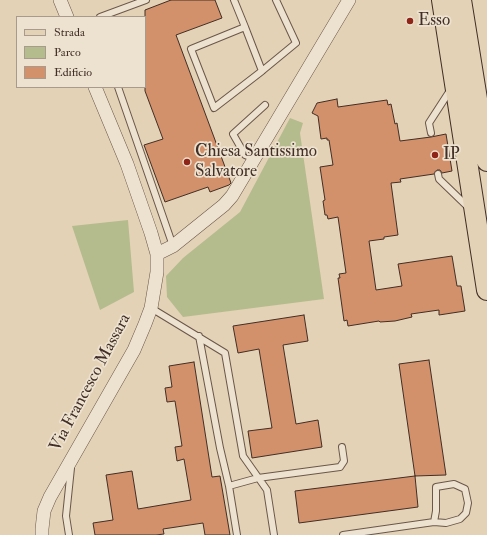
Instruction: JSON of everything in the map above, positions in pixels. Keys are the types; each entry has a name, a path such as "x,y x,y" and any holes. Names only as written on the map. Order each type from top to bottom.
{"main road":[{"path":"442,0 487,290"},
{"path":"461,0 487,161"}],"street":[{"path":"60,0 67,16"},
{"path":"157,254 173,246 224,205 232,196 349,0"},
{"name":"Via Francesco Massara","path":"42,535 42,520 47,504 72,457 134,350 151,308 157,272 157,254 151,233 127,164 96,88"}],"lane":[{"path":"103,16 146,0"},
{"path":"234,0 262,71"},
{"path":"245,27 191,49 214,108 296,43 276,0"},
{"path":"431,133 429,123 455,83"},
{"path":"118,88 173,246"},
{"path":"255,159 246,155 233,134 265,105"},
{"path":"438,174 439,179 475,214"},
{"path":"151,308 225,353 243,456 267,490 274,535"},
{"path":"199,336 220,448 229,486 237,535"},
{"path":"229,486 258,478 340,467 344,460 342,447"},
{"path":"69,535 66,523 66,509 72,457"},
{"path":"343,535 434,522 446,523 460,519 466,513 468,502 465,489 454,484 436,487 436,511 434,522"}],"green space":[{"path":"290,118 303,123 300,133 324,299 183,317 167,297 166,276 183,258 240,212"},
{"path":"128,220 134,292 100,310 72,226"}],"building":[{"path":"171,0 215,0 222,18 176,35 231,183 229,185 210,192 208,187 165,202 144,145 163,139 145,91 145,10"},
{"path":"337,99 338,107 387,100 388,105 391,104 395,124 397,123 400,141 446,134 452,171 442,173 440,170 437,170 434,174 400,179 401,182 391,183 398,235 369,241 376,290 402,286 398,264 452,256 457,286 461,286 465,311 439,315 439,310 411,314 412,317 395,321 379,321 348,326 347,320 344,321 338,278 340,278 339,274 346,273 338,217 328,219 327,215 325,215 323,201 325,200 320,167 333,165 329,140 327,140 327,138 321,139 318,116 312,113 317,103"},
{"path":"304,315 308,341 283,345 296,424 318,420 322,447 252,458 248,431 272,428 259,349 238,353 233,326"},
{"path":"429,360 446,475 415,476 399,364"},
{"path":"194,362 212,477 220,476 230,535 205,535 203,523 163,529 164,534 156,535 95,535 93,523 113,520 106,475 132,471 138,509 191,500 184,459 177,461 175,447 182,446 175,401 167,402 165,388 172,387 169,366"},
{"path":"415,476 418,507 299,523 295,491"}],"place":[{"name":"Esso","path":"410,21"},
{"name":"IP","path":"435,155"},
{"name":"Chiesa Santissimo Salvatore","path":"187,162"}]}
